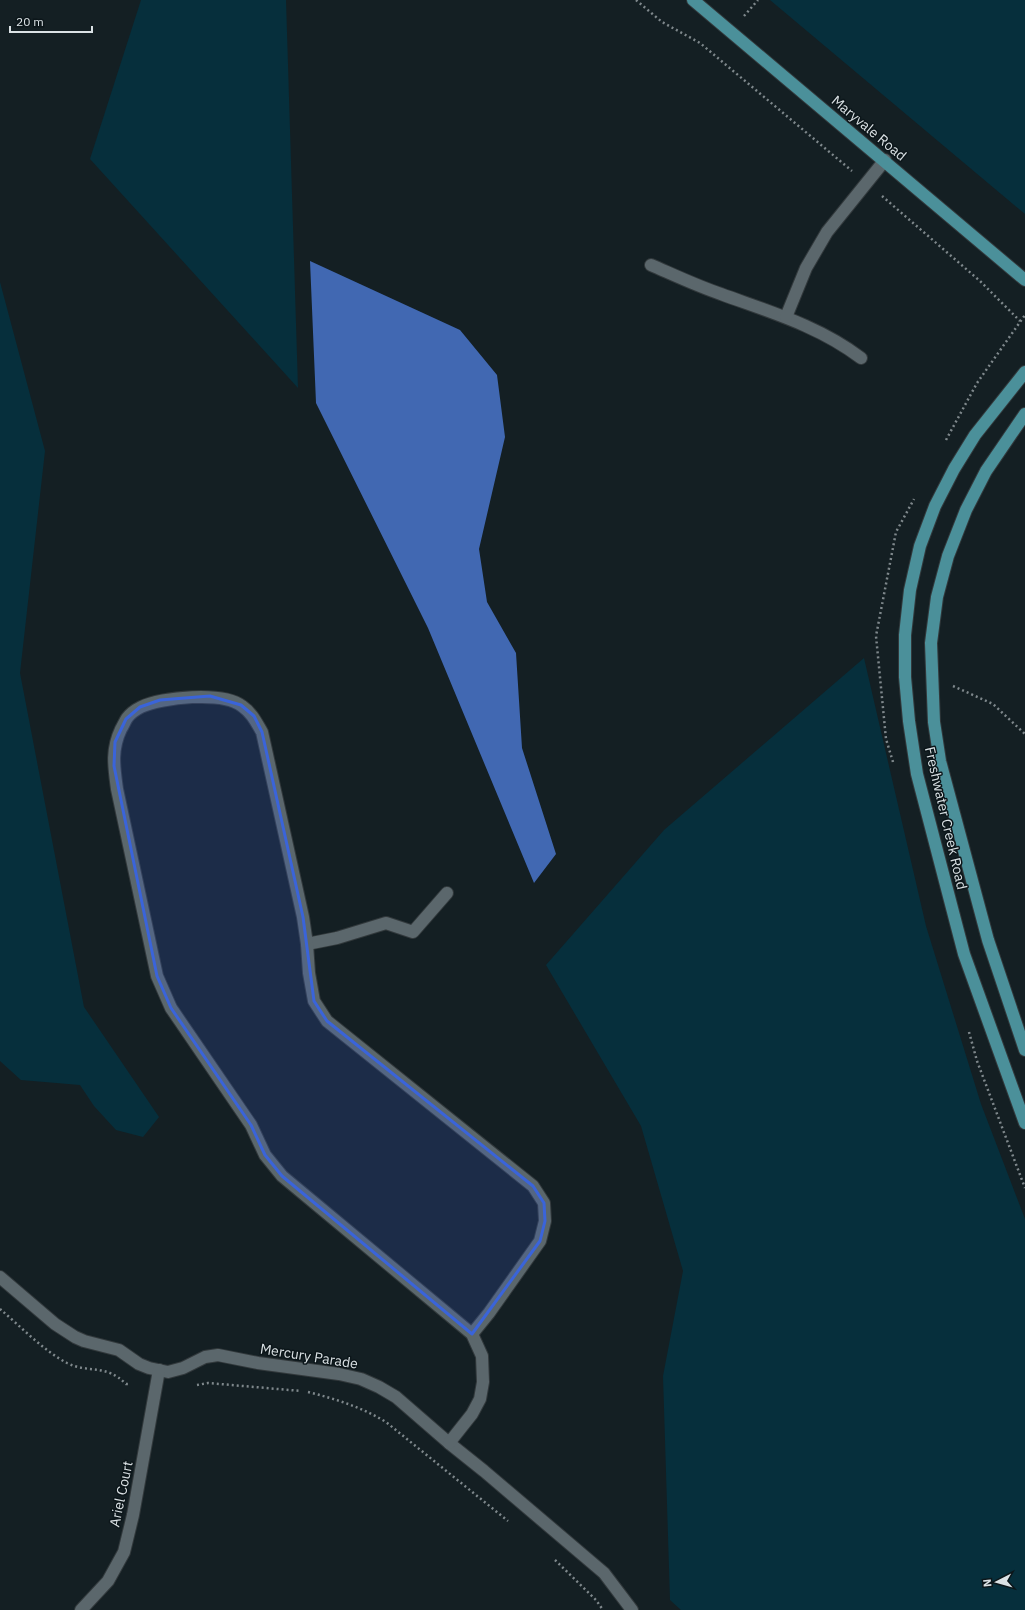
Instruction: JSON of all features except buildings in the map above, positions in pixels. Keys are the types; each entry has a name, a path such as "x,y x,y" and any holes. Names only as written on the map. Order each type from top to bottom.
{"main road":[{"name":"Maryvale Road","path":"693,0 885,160 1025,280"},
{"name":"Freshwater Creek Road","path":"1025,372 974,435 935,506 920,546 910,590 906,635 905,677 909,721 917,774 964,954 1025,1123"},
{"name":"Freshwater Creek Road","path":"1025,414 986,470 966,510 948,556 936,597 931,643 931,680 934,722 940,761 988,940 1025,1050"}],"street":[{"path":"786,317 806,268 827,232 885,160"},
{"path":"651,265 720,294 786,317 843,344 861,358"},
{"path":"449,1443 472,1414 480,1399 483,1382 482,1356 472,1334 282,1176 265,1155 251,1125 171,1008 157,976 117,789 114,766 115,742 126,719 140,707 160,700 210,696 228,699 242,705 254,716 262,732 303,917 309,973 314,1001 327,1021 533,1186 544,1203 545,1220 540,1241 489,1313 472,1334"},
{"path":"307,944 337,938 386,923 413,932 447,894"},
{"name":"Mercury Parade","path":"0,1277 55,1324 75,1337 84,1341 119,1350 139,1364 149,1368 168,1372 183,1368 205,1357 218,1355 258,1363 339,1374 361,1379 379,1387 396,1397 604,1573 632,1610"},
{"name":"Ariel Court","path":"81,1610 108,1581 124,1552 133,1515 159,1370"}],"path":[{"path":"636,0 662,22 700,43 867,183 980,281 1020,321"},
{"path":"931,680 955,686 993,704 1025,734"},
{"path":"0,1309 45,1348 68,1363 106,1371 118,1376 126,1384 139,1383 157,1386"},
{"path":"194,1387 208,1383 306,1392 342,1401 368,1411 401,1434 513,1524"},
{"path":"554,1560 596,1600 603,1610"}],"highlighted area":[{"path":"210,696 241,705 254,716 262,732 303,917 314,1001 327,1021 533,1186 544,1203 545,1221 540,1241 472,1334 282,1176 265,1155 251,1125 171,1008 157,976 114,766 115,742 126,719 140,707 160,700"}],"shaded area":[{"path":"141,0 286,0 298,388 90,159"},
{"path":"770,0 1025,0 1025,214"},
{"path":"0,282 45,451 20,673 84,1007 159,1117 143,1137 116,1130 94,1106 80,1085 21,1080 0,1061"},
{"path":"864,658 926,926 981,1104 1025,1219 1025,1610 681,1610 670,1600 663,1376 683,1271 641,1126 546,965 664,830"}],"water":[{"path":"310,261 460,330 497,375 505,437 479,549 487,602 516,653 522,748 556,854 534,883 428,628 316,403"}]}
